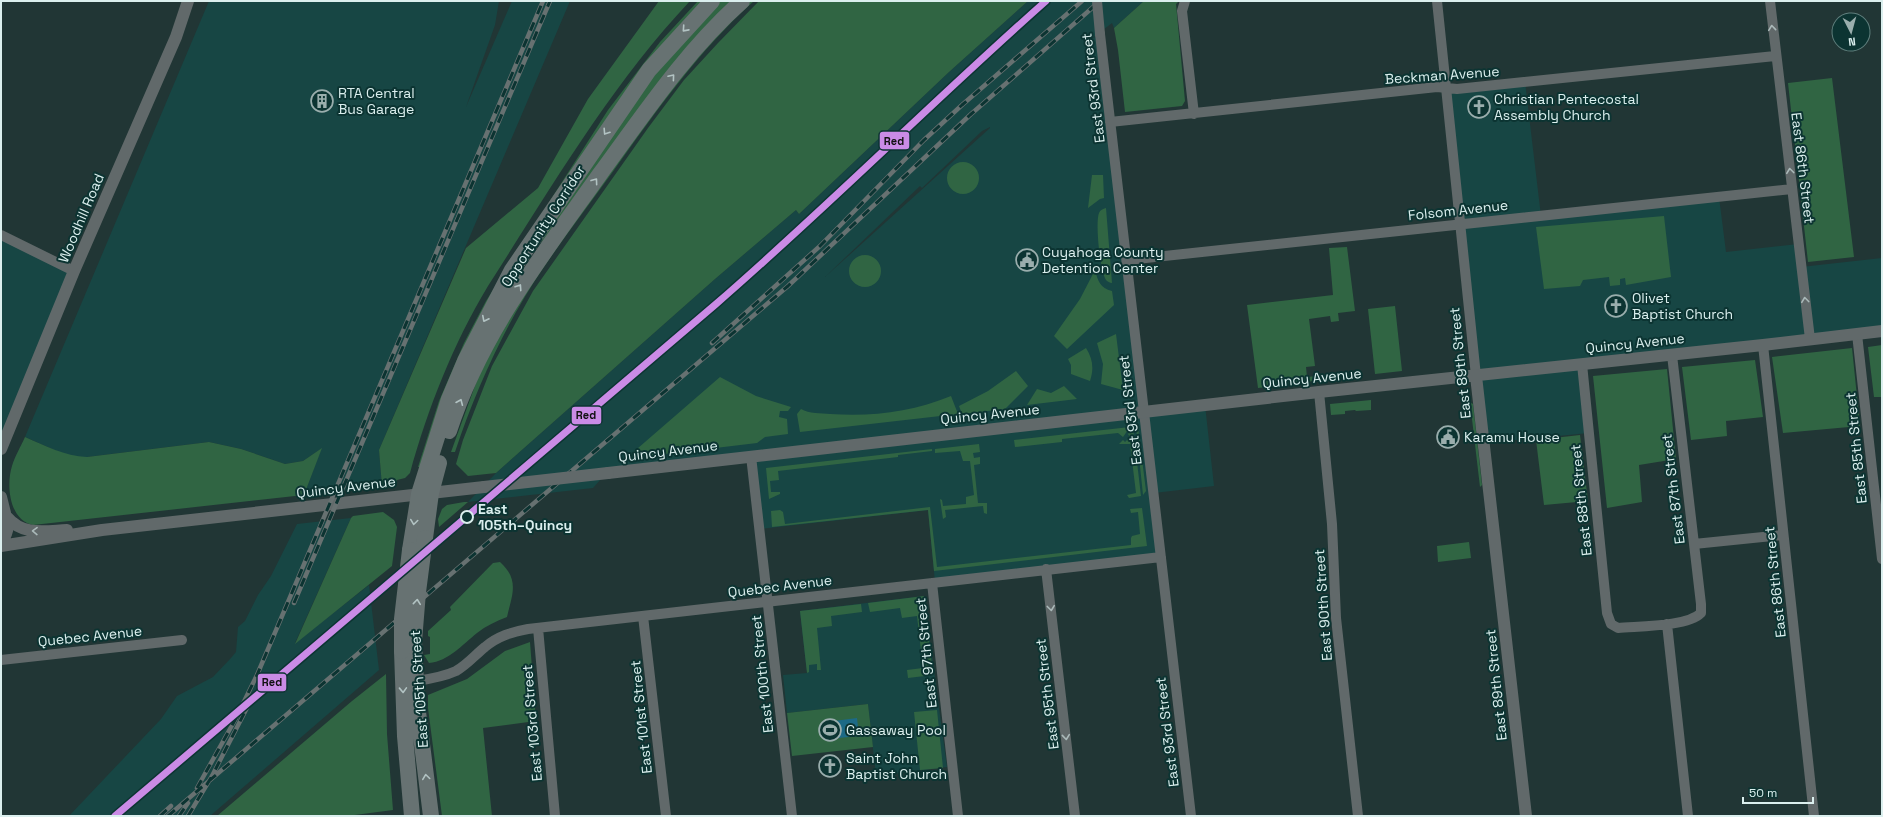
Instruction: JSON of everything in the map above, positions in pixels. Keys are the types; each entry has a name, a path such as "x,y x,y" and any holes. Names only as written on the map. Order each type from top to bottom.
{"main road":[{"name":"Opportunity Corridor","path":"410,550 449,399 465,361 512,270 649,70 712,1"},
{"name":"Opportunity Corridor","path":"425,538 425,493 442,452 459,404 494,328 514,295 670,79 702,41 742,1"},
{"name":"East 105th Street","path":"412,816 405,736 408,646 417,599 425,538"},
{"name":"East 105th Street","path":"410,550 402,619 416,681 419,728 431,816"}],"street":[{"name":"Woodhill Road","path":"1,451 74,271 176,37 188,1"},
{"name":"East 93rd Street","path":"1097,1 1191,816"},
{"name":"East 89th Street","path":"1437,1 1476,376 1526,816"},
{"name":"East 86th Street","path":"1770,1 1775,56 1810,339"},
{"path":"1184,2 1182,11 1194,114"},
{"name":"Beckman Avenue","path":"1110,122 1437,87 1457,89 1775,56"},
{"name":"Folsom Avenue","path":"1127,260 1792,189"},
{"path":"1,235 74,271"},
{"name":"Quincy Avenue","path":"1,546 102,530 425,493 1319,392 1672,354 1763,346 1882,331"},
{"name":"East 85th Street","path":"1857,334 1882,559"},
{"name":"East 86th Street","path":"1763,346 1814,816"},
{"name":"East 87th Street","path":"1667,624 1684,622 1696,618 1701,613 1672,354"},
{"name":"East 88th Street","path":"1582,364 1607,613 1611,624 1618,628 1667,624"},
{"name":"East 90th Street","path":"1319,392 1332,524 1336,618 1358,816"},
{"name":"East 100th Street","path":"751,456 792,816"},
{"path":"1,497 4,513 9,526 6,536 1,543"},
{"name":"Quincy Avenue","path":"4,513 18,528 34,532 102,530"},
{"path":"1694,544 1783,536"},
{"name":"Quebec Avenue","path":"416,681 435,678 457,670 491,642 507,634 538,628 1161,557"},
{"name":"East 95th Street","path":"1046,569 1075,816"},
{"name":"East 97th Street","path":"932,583 958,816"},
{"name":"East 101st Street","path":"643,616 666,816"},
{"path":"1667,624 1688,816"},
{"name":"East 103rd Street","path":"538,628 555,816"},
{"name":"Quebec Avenue","path":"1,660 182,640"}],"shaded area":[{"path":"209,1 499,1 495,25 466,107 512,1 570,1 379,450 382,486 304,495 321,449 303,461 285,464 241,449 209,442 87,457 73,457 25,437"},
{"path":"1028,1 1144,1 1114,28 1112,23 1090,40 1100,34 1144,412 1205,405 1214,486 1154,493 1161,557 935,582 928,510 760,529 751,457 610,469 593,488 468,502 496,473 715,279 796,210 799,214 949,72","holes":["990,128 825,277 920,186 922,188 982,131"]},
{"path":"1525,82 1541,216 1719,197 1726,252 1798,244 1801,267 1882,258 1882,331 1582,364 1589,433 1484,443 1447,88"},
{"path":"1,235 74,271 1,449"},
{"path":"351,518 295,643 369,585 379,670 210,816 69,816 161,719 177,696 213,677 236,652 238,627 245,621 258,595 271,576 297,524"},
{"path":"924,596 947,767 876,776 868,704 787,713 783,675 807,673 800,611"},
{"path":"857,718 859,736 828,739 826,722"}],"green space":[{"path":"659,1 690,1 661,34 608,103 559,175 488,286 475,308 443,377 433,401 410,473 405,478 397,480 396,485 382,486 379,450 466,248 538,188 588,99"},
{"path":"698,1 702,1 539,223 421,467 418,467 439,401 464,343 486,301 608,110 660,42"},
{"path":"717,1 733,1 540,246 546,231 631,103"},
{"path":"748,1 754,1 715,40 680,81 646,125 538,275 498,346 475,398 455,452 451,452 480,372 519,299 654,107"},
{"path":"759,1 1028,1 949,72 799,214 796,210 715,279 496,473 468,476 456,464 463,440 492,366 533,291 648,128 684,80"},
{"path":"1144,1 1179,1 1176,4 1185,101 1182,106 1125,112 1114,28"},
{"path":"1832,78 1854,257 1808,262 1788,83"},
{"path":"960,162 966,162 976,169 979,178 978,184 972,191 966,194 960,194 950,187 947,181 947,175 954,165"},
{"path":"1092,175 1103,175 1104,198 1100,199 1088,208"},
{"path":"1106,208 1112,283 1106,280 1104,275 1100,257 1098,236 1099,213 1101,210"},
{"path":"1664,216 1671,277 1626,285 1625,278 1620,279 1620,285 1610,286 1609,277 1583,280 1580,286 1544,289 1536,227"},
{"path":"1347,247 1355,311 1338,313 1339,321 1331,322 1330,316 1309,319 1315,366 1306,367 1307,377 1337,374 1338,378 1258,388 1247,305 1333,295 1329,248"},
{"path":"862,255 868,255 878,262 881,271 880,277 874,284 868,287 862,287 852,280 849,274 849,268 856,258"},
{"path":"1095,270 1100,284 1112,291 1114,305 1067,349 1054,336 1080,299"},
{"path":"1395,306 1402,371 1375,374 1368,309"},
{"path":"1116,334 1123,390 1101,384 1103,364 1097,343"},
{"path":"1882,345 1882,397 1874,397 1868,347"},
{"path":"1086,348 1092,364 1090,381 1071,374 1071,365 1068,359"},
{"path":"1852,348 1860,426 1783,433 1772,357"},
{"path":"1755,360 1763,417 1726,421 1727,436 1691,440 1682,367"},
{"path":"1667,369 1676,459 1639,465 1642,502 1607,508 1593,376"},
{"path":"1016,371 1028,386 1005,409 962,414 959,406 988,391"},
{"path":"720,377 756,396 791,407 788,411 780,411 779,417 787,419 788,434 765,437 757,443 632,458 630,455"},
{"path":"1064,386 1077,399 1027,405 1037,389 1051,393"},
{"path":"951,396 958,414 800,432 797,414 801,409 808,412 846,415 876,414 907,410"},
{"path":"1371,400 1371,410 1345,411 1345,414 1331,415 1330,404"},
{"path":"1470,402 1473,404 1482,485 1480,487"},
{"path":"1130,427 1123,437 1118,433 1062,439 1062,442 1015,447 1014,440"},
{"path":"1138,427 1146,491 1143,495 1136,428"},
{"path":"1133,428 1141,496 1129,498 1127,495 1136,493 1130,444 1119,444 1123,440 1125,442 1130,437 1128,434"},
{"path":"1580,435 1588,501 1544,505 1536,440"},
{"path":"25,437 63,453 87,457 209,442 241,449 285,464 303,461 322,448 304,495 33,525 25,522 14,509 11,501 9,483 12,466"},
{"path":"979,444 980,452 973,453 974,458 980,457 980,464 974,465 978,503 987,503 987,514 984,513 983,506 945,510 946,517 943,519 940,499 942,500 943,506 966,504 966,497 974,495 970,461 963,461 960,451 935,453 935,449"},
{"path":"932,449 932,451 898,455 898,457 778,471 779,480 770,481 771,492 780,492 780,494 769,499 766,468"},
{"path":"468,502 439,527 438,519 442,509 447,505"},
{"path":"930,507 937,567 1131,545 1132,536 1140,534 1138,512 1131,513 1130,509 1142,508 1147,546 934,571 928,510 772,527 771,511 780,510 783,512 785,524"},
{"path":"383,512 394,520 397,527 392,566 295,644 351,518 353,516"},
{"path":"1469,542 1471,558 1438,562 1437,546"},
{"path":"500,562 510,575 513,588 507,617 484,628 449,656 436,662 429,663 424,655 430,654 430,637 428,636 428,631 451,610 450,607 493,563"},
{"path":"924,596 933,675 908,678 907,670 923,668 917,616 902,618 900,608 870,612 868,603"},
{"path":"861,604 862,612 831,616 832,626 817,628 821,670 817,670 817,664 809,665 809,672 807,673 800,611"},
{"path":"530,642 536,721 483,728 492,816 442,816 428,708 428,695 467,679 505,651"},
{"path":"386,674 387,734 393,810 347,816 217,816 352,701"},
{"name":"Gassaway Pool","path":"868,704 873,747 792,756 787,713"},
{"path":"937,710 943,768 920,770 914,712"}],"railway":[{"path":"197,788 235,720 257,675 543,1"},
{"path":"294,603 550,1"},
{"path":"712,343 820,246 924,140 1082,1"},
{"path":"168,816 788,286 970,115 1100,1"},
{"path":"188,816 212,776 251,700"},
{"path":"179,816 188,803"},
{"path":"160,816 171,806"}],"transit line":[{"name":"Red","path":"115,816 716,304 1046,1"}],"place":[{"name":"RTA Central Bus Garage","path":"322,101"},
{"name":"Christian Pentecostal Assembly Church","path":"1479,107"},
{"name":"Cuyahoga County Detention Center","path":"1027,260"},
{"name":"Olivet Baptist Church","path":"1616,306"},
{"name":"Karamu House","path":"1448,437"},
{"name":"East 105th–Quincy","path":"467,517"},
{"name":"Gassaway Pool","path":"830,730"},
{"name":"Saint John Baptist Church","path":"830,766"}]}
